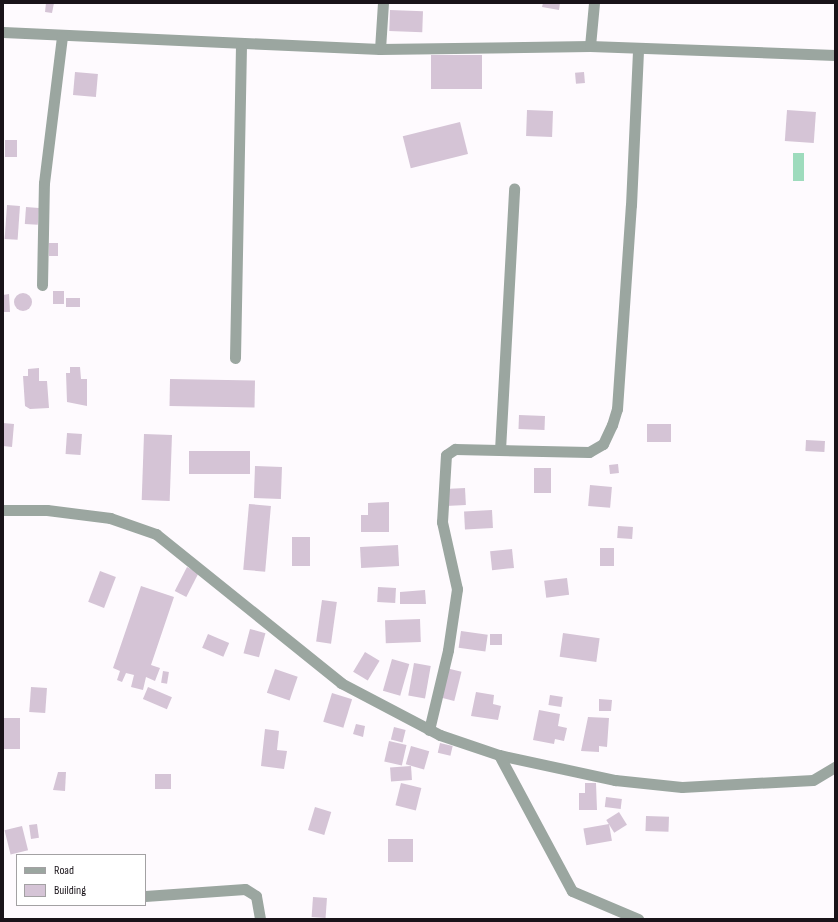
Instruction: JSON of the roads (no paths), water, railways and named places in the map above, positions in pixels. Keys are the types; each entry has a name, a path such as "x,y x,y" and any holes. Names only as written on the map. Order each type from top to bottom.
{"street":[{"path":"380,49 383,3"},
{"path":"590,46 594,3"},
{"path":"3,32 62,36 380,49 590,46 835,55"},
{"path":"42,285 44,183 62,36"},
{"path":"235,358 241,43"},
{"path":"429,730 448,650 457,590 442,522 446,456 455,449 589,452 603,444 612,425 617,409 630,212 638,48"},
{"path":"500,450 514,188"},
{"path":"3,510 47,510 110,518 156,534 341,683 429,730 500,755 615,780 682,787 813,780 835,767"},
{"path":"500,755 572,891 638,919"},
{"path":"146,896 245,890 256,896 260,919"}]}
